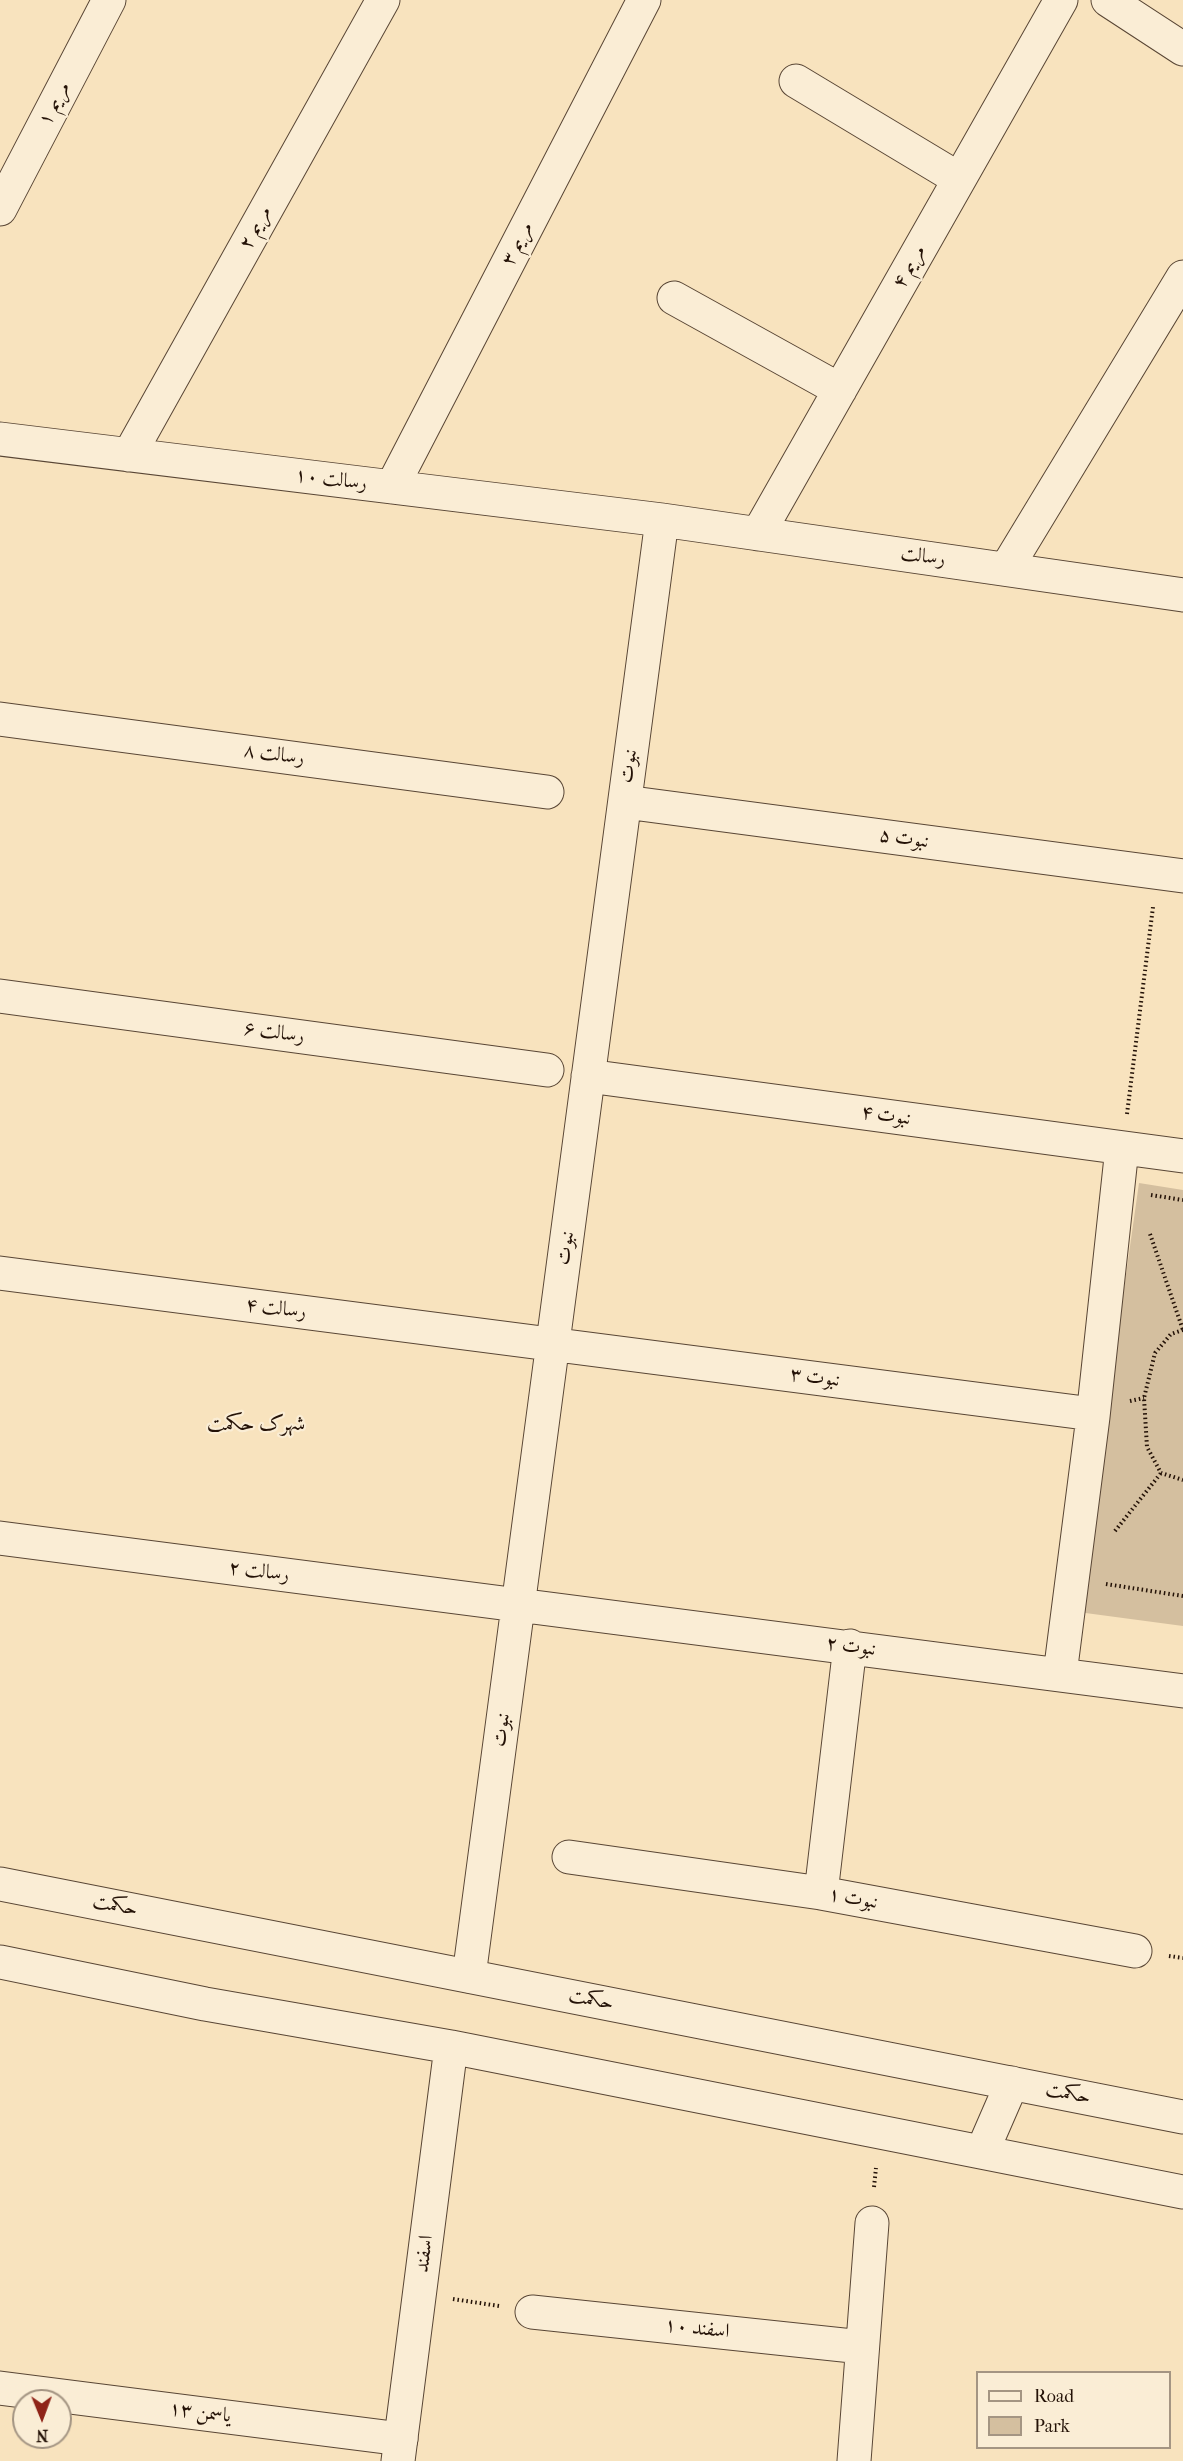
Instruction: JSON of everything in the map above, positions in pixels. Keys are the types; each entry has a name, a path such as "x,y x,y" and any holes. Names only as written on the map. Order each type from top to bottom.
{"street":[{"name":"مریم ۱","path":"0,209 109,0"},
{"name":"مریم ۲","path":"129,455 383,0"},
{"name":"مریم ۳","path":"392,487 644,0"},
{"name":"مریم ۴","path":"758,534 1061,0"},
{"path":"1108,0 1183,49"},
{"path":"796,81 959,180"},
{"path":"1006,569 1183,277"},
{"path":"674,298 840,390"},
{"name":"رسالت ۱۰","path":"0,439 662,520"},
{"name":"رسالت","path":"662,520 1183,595"},
{"name":"نبوت","path":"470,1976 662,520"},
{"name":"رسالت ۸","path":"0,719 547,792"},
{"name":"نبوت ۵","path":"625,802 1170,874"},
{"name":"رسالت ۶","path":"0,996 547,1070"},
{"name":"نبوت ۴","path":"588,1076 1183,1156"},
{"path":"1060,1674 1094,1417 1122,1148"},
{"name":"رسالت ۴","path":"0,1273 553,1344"},
{"name":"نبوت ۳","path":"553,1344 1077,1412"},
{"name":"رسالت ۲","path":"0,1538 518,1605"},
{"name":"نبوت ۲","path":"518,1605 850,1646 1183,1691"},
{"path":"821,1893 850,1646"},
{"name":"نبوت ۱","path":"569,1857 821,1893 1135,1951"},
{"name":"حکمت","path":"0,1884 1183,2117"},
{"path":"0,1962 205,2004 452,2047 1183,2192"},
{"name":"اسفند","path":"399,2450 452,2047"},
{"path":"982,2152 1012,2083"},
{"path":"854,2461 872,2223"},
{"name":"اسفند ۱۰","path":"532,2312 862,2347"},
{"name":"یاسمن ۱۳","path":"0,2388 399,2450"}],"path":[{"path":"1122,1148 1170,874"},
{"path":"1147,1224 1183,1330 1171,1334 1155,1353 1144,1398 1147,1447 1161,1473 1183,1480"},
{"path":"1101,1584 1183,1596"},
{"path":"872,2223 878,2131"},
{"path":"420,2294 532,2312"}],"green space":[{"path":"1139,1183 1183,1190 1183,1626 1078,1612"}],"district":[{"name":"شهرک حکمت","path":"256,1425"}]}
